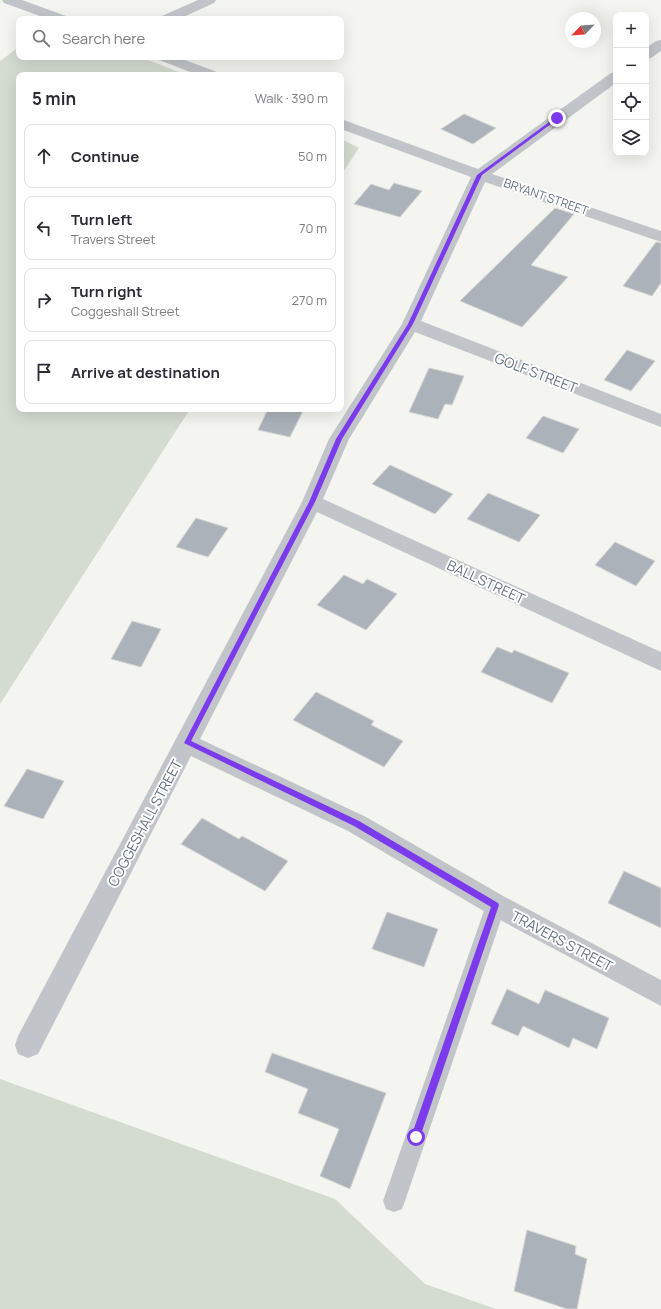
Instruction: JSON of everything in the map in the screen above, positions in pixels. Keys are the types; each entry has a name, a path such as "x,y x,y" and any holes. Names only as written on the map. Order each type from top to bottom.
{"street":[{"path":"9,0 53,16"},
{"path":"174,16 209,0"},
{"path":"649,53 661,44"},
{"path":"172,60 204,72"},
{"name":"COGGESHALL STREET","path":"28,1045 312,502 339,439 410,324 480,175 613,78"},
{"name":"BRYANT STREET","path":"344,125 480,175 661,237"},
{"name":"GOLF STREET","path":"410,324 661,421"},
{"name":"BALL STREET","path":"312,502 661,662"},
{"name":"TRAVERS STREET","path":"187,743 357,824 496,905 661,994"}],"lane":[{"path":"394,1201 496,905"}],"shaded area":[{"path":"16,49 16,60 148,60 178,72 16,72 16,412 188,412 0,704 0,61"},
{"path":"344,140 359,148 344,170"},
{"path":"0,1079 335,1199 425,1284 496,1309 0,1309"}],"building":[{"path":"464,114 496,128 473,144 441,129"},
{"path":"394,183 422,191 400,217 354,204 371,184 389,190"},
{"path":"555,208 574,214 531,265 568,277 522,327 460,301"},
{"path":"656,242 661,243 661,283 652,296 623,286"},
{"path":"627,350 655,361 631,391 604,380"},
{"path":"429,368 464,376 452,405 445,404 438,419 409,412"},
{"path":"267,412 302,412 290,437 258,430"},
{"path":"543,416 579,429 563,453 526,438"},
{"path":"390,465 453,494 435,514 372,484"},
{"path":"488,493 540,515 519,542 467,519"},
{"path":"196,518 228,528 208,557 176,547"},
{"path":"615,542 655,561 636,586 595,565"},
{"path":"344,575 363,584 367,579 397,594 366,630 317,605"},
{"path":"132,621 161,629 141,667 111,659"},
{"path":"497,647 512,653 514,650 569,673 552,703 481,672"},
{"path":"316,692 374,721 371,725 403,741 384,767 293,720"},
{"path":"27,769 64,781 43,819 4,806"},
{"path":"202,818 239,839 242,836 288,861 265,891 181,844"},
{"path":"624,871 661,888 661,928 608,903"},
{"path":"387,912 438,929 424,967 372,949"},
{"path":"507,989 539,1004 545,990 609,1018 597,1049 573,1038 569,1048 523,1026 518,1036 491,1024"},
{"path":"272,1053 386,1093 350,1189 320,1176 339,1129 298,1113 308,1089 265,1072"},
{"path":"527,1230 576,1246 575,1254 587,1259 577,1309 567,1309 514,1291"}],"route":[{"path":"416,1137 496,905 357,824 187,743 246,626 312,502 339,439 410,324 480,175 557,118"}]}
